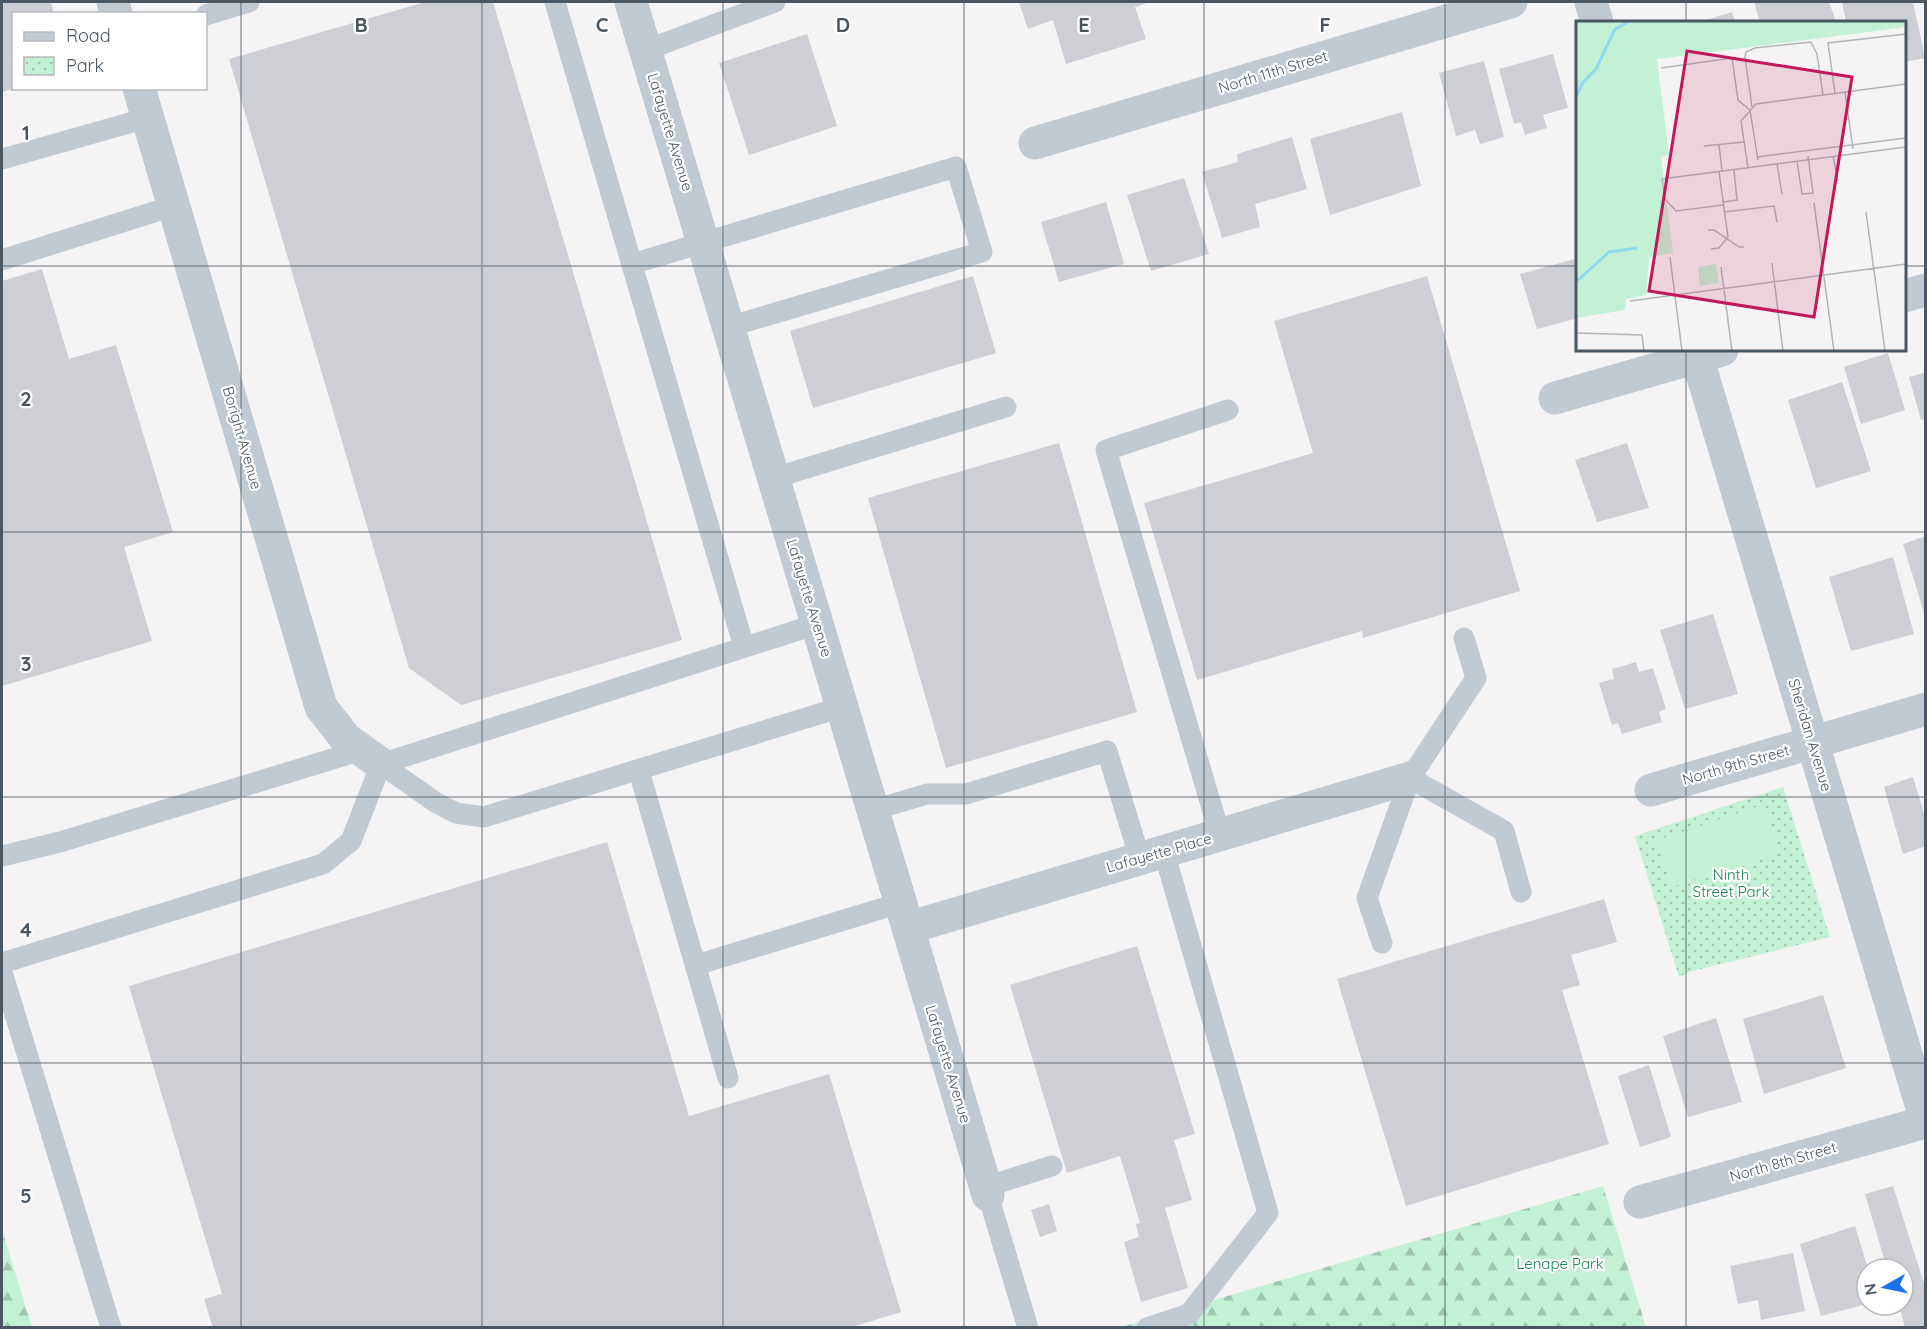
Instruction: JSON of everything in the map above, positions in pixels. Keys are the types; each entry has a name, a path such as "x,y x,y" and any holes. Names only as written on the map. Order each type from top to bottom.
{"street":[{"name":"Lafayette Avenue","path":"631,2 987,1191"},
{"name":"North 11th Street","path":"1035,143 1511,2"},
{"path":"1591,2 1597,21"},
{"name":"Boright Avenue","path":"143,103 321,707 346,739 371,757"},
{"path":"1906,296 1926,290"},
{"path":"1555,398 1705,352"},
{"name":"Sheridan Avenue","path":"1705,352 1812,743 1926,1122"},
{"name":"North 9th Street","path":"1651,790 1926,709"},
{"name":"Lafayette Place","path":"904,916 1152,855 1410,778"},
{"name":"North 8th Street","path":"1640,1202 1926,1122"}],"lane":[{"path":"207,15 249,2"},
{"path":"555,2 744,647"},
{"path":"646,50 775,2"},
{"path":"2,159 143,103"},
{"path":"632,264 956,167 982,252 728,327"},
{"path":"2,260 173,206"},
{"path":"774,478 1006,407"},
{"path":"1220,835 1106,450 1228,410"},
{"path":"2,856 371,757 817,624"},
{"path":"1382,943 1367,898 1410,778 1476,678 1464,638"},
{"path":"371,757 442,806 456,813 484,817 842,707"},
{"path":"873,810 927,794 966,794 1107,751 1152,855 1268,1213 1189,1314 1147,1328"},
{"path":"2,963 323,864 351,841 371,757"},
{"path":"639,771 728,1078"},
{"path":"1410,778 1504,831 1521,892"},
{"path":"696,965 904,916"},
{"path":"2,972 111,1328"},
{"path":"1028,1328 987,1191 1052,1166"}],"green space":[{"name":"Ninth Street Park","path":"1783,787 1830,937 1689,972 1679,977 1635,836"},
{"path":"1765,804 1780,852 1672,887 1657,840"},
{"name":"Lenape Park","path":"1603,1186 1646,1327 1118,1328"},
{"path":"2,1230 32,1327 2,1327"}],"building":[{"path":"2,2 51,2 54,12 12,12 12,90 2,92"},
{"path":"425,2 493,2 682,640 461,705 409,668 229,59"},
{"path":"1019,2 1150,2 1135,7 1146,39 1066,64 1053,20 1028,29"},
{"path":"1754,2 1829,2 1836,21 1760,21"},
{"path":"1842,2 1913,2 1925,58 1906,62 1906,21 1846,21"},
{"path":"1732,12 1735,21 1703,21"},
{"path":"807,34 837,126 749,155 719,63"},
{"path":"1553,54 1568,108 1543,115 1547,128 1525,135 1521,122 1514,124 1499,69"},
{"path":"1484,61 1504,137 1480,144 1475,130 1456,136 1439,73"},
{"path":"1402,112 1421,186 1330,215 1310,139"},
{"path":"1292,137 1307,189 1255,204 1260,227 1222,238 1202,172 1238,162 1237,154"},
{"path":"1184,178 1209,254 1151,271 1127,195"},
{"path":"1106,202 1124,264 1059,282 1041,222"},
{"path":"1576,259 1576,319 1537,329 1520,274"},
{"path":"42,269 69,359 116,345 173,532 124,547 152,641 2,686 2,281"},
{"path":"973,276 996,353 813,408 790,331"},
{"path":"1427,276 1520,591 1363,638 1362,631 1197,680 1144,503 1313,453 1274,321"},
{"path":"1888,353 1905,410 1861,424 1844,367"},
{"path":"1926,372 1926,419 1921,420 1909,377"},
{"path":"1842,382 1871,471 1816,488 1788,400"},
{"path":"1059,443 1137,712 946,768 868,498"},
{"path":"1627,443 1649,508 1597,522 1575,460"},
{"path":"1926,536 1926,616 1925,616 1903,544"},
{"path":"1893,557 1914,634 1851,651 1829,577"},
{"path":"1713,614 1738,694 1685,709 1660,630"},
{"path":"1636,662 1639,672 1653,668 1666,709 1659,712 1662,722 1622,734 1618,723 1612,725 1599,683 1614,679 1612,669"},
{"path":"1913,777 1926,820 1926,846 1903,854 1884,787"},
{"path":"607,842 689,1116 829,1074 901,1312 849,1328 213,1328 204,1299 222,1294 129,986"},
{"path":"1604,899 1617,942 1571,955 1580,985 1562,990 1609,1144 1406,1206 1337,979"},
{"path":"1137,946 1195,1134 1174,1140 1192,1200 1165,1208 1188,1288 1141,1302 1124,1242 1139,1237 1136,1224 1140,1223 1120,1156 1067,1173 1010,985"},
{"path":"1823,995 1846,1068 1764,1094 1743,1019"},
{"path":"1716,1018 1742,1102 1688,1117 1663,1036"},
{"path":"1649,1065 1671,1137 1640,1147 1618,1076"},
{"path":"1893,1186 1926,1290 1926,1328 1905,1328 1902,1317 1915,1317 1915,1257 1884,1257 1865,1194"},
{"path":"1049,1204 1057,1231 1040,1237 1031,1210"},
{"path":"1855,1226 1864,1257 1855,1257 1855,1307 1821,1316 1800,1244"},
{"path":"1793,1253 1805,1311 1761,1320 1758,1300 1738,1304 1730,1266"}]}
